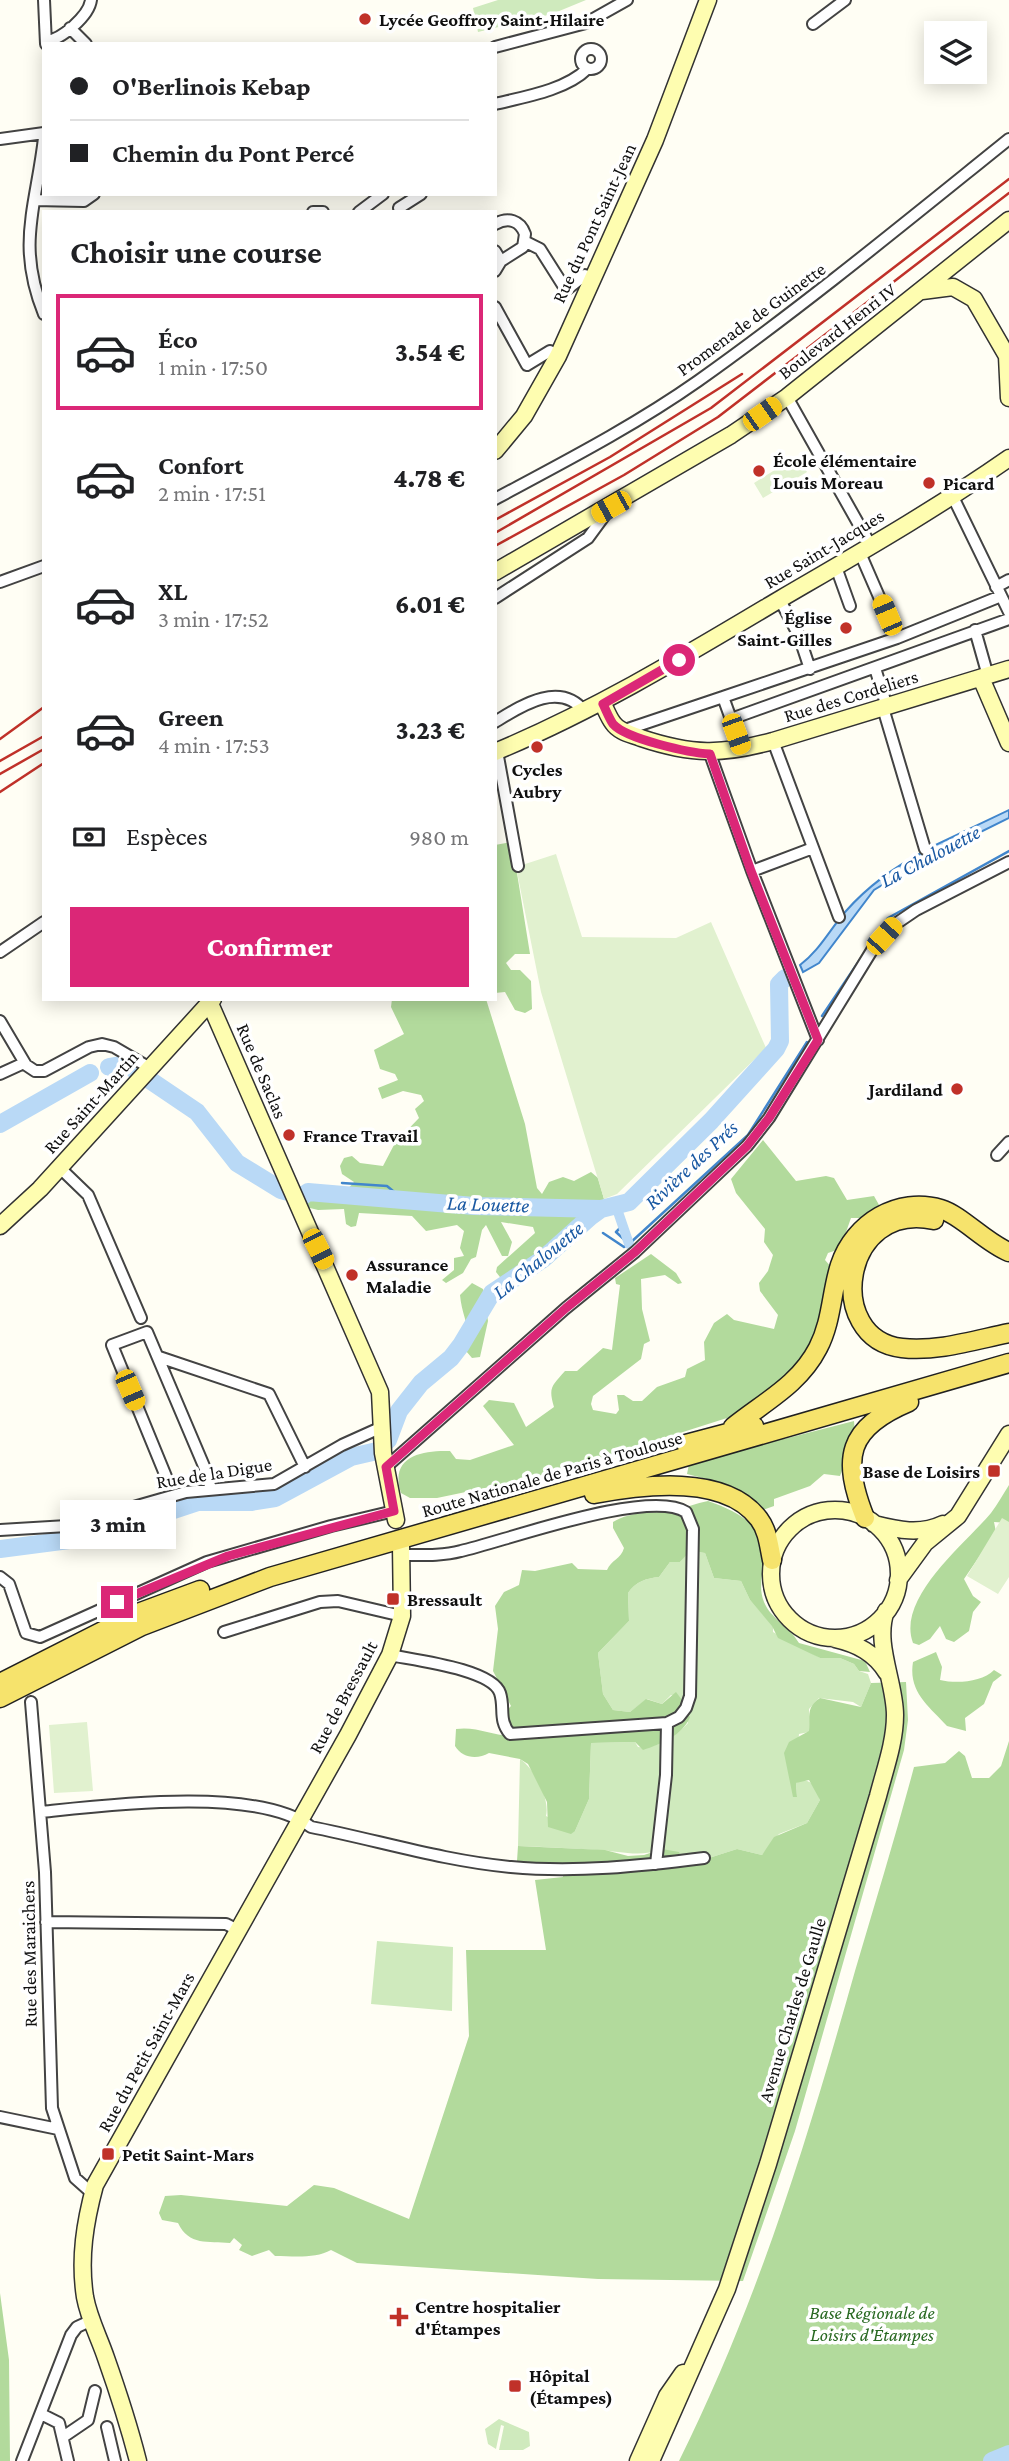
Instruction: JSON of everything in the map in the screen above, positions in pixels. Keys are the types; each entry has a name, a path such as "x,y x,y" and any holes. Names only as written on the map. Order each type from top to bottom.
{"main road":[{"path":"726,1433 795,1381 818,1349 831,1315 840,1264 856,1235 888,1210 906,1205 944,1210 981,1237 1009,1252"},
{"path":"981,1237 931,1219 901,1219 886,1226 861,1248 854,1265 852,1297 859,1317 875,1336 900,1348 927,1348 1009,1333"},
{"name":"Route Nationale de Paris à Toulouse","path":"0,1683 138,1613 202,1589 349,1542 1009,1351"},
{"name":"Route Nationale de Paris à Toulouse","path":"0,1698 142,1626 270,1577 1009,1363"},
{"path":"869,1521 852,1482 850,1463 854,1448 872,1422 914,1400 935,1384"},
{"path":"549,1497 568,1499 643,1485 668,1484 715,1492 742,1504 758,1518 767,1535 772,1560"}],"street":[{"path":"44,0 46,42 55,40 70,28 90,6 91,0"},
{"path":"497,46 586,23 627,0"},
{"name":"Rue du Pont Saint-Jean","path":"497,449 524,416 558,356 655,140 708,0"},
{"path":"813,24 845,0"},
{"path":"70,28 84,42"},
{"path":"497,104 531,96 580,75 587,69"},
{"path":"0,139 42,136"},
{"name":"Promenade de Guinette","path":"497,498 628,426 696,382 864,257 1009,139"},
{"path":"42,149 27,239 29,270 42,308"},
{"path":"34,200 85,201 91,196"},
{"path":"362,210 380,196"},
{"path":"400,210 418,196"},
{"path":"497,223 506,219 522,226 526,242 523,247 497,261"},
{"name":"Boulevard Henri IV","path":"497,571 611,507 731,435 787,397 1009,220"},
{"path":"526,242 540,249 566,290 585,275 594,279"},
{"path":"958,289 962,257"},
{"path":"29,270 42,270"},
{"path":"919,293 941,286 958,289 978,305 1007,356 1009,398"},
{"path":"497,311 527,365 550,351 558,356"},
{"path":"787,397 865,550 897,638"},
{"name":"Rue Saint-Jacques","path":"497,751 603,704 953,497 1009,458"},
{"path":"953,497 1009,612"},
{"name":"Boulevard Henri IV","path":"497,597 588,538 611,507"},
{"path":"0,582 42,567"},
{"path":"836,567 850,606"},
{"path":"603,704 613,724 622,731 897,638 998,591 1009,580"},
{"path":"780,600 799,636 810,669"},
{"path":"731,719 1009,619"},
{"path":"975,630 984,677 1009,743"},
{"path":"875,668 925,849"},
{"name":"Rue des Cordeliers","path":"622,731 680,749 710,754 742,750 1009,670"},
{"path":"497,721 528,703 554,697 579,704 584,712"},
{"path":"723,697 742,750"},
{"path":"774,741 839,917"},
{"path":"710,754 751,871 818,1040"},
{"path":"497,756 518,866"},
{"path":"751,871 813,848"},
{"name":"Rue de la Digue","path":"0,1530 76,1524 148,1501 210,1488 266,1486 305,1466 383,1446 653,1235 747,1146 769,1118 874,947 894,925 1009,862"},
{"path":"0,952 42,923"},
{"name":"Rue Saint-Martin","path":"0,1226 24,1206 60,1168 210,1001"},
{"name":"Rue de Saclas","path":"210,1001 294,1200 371,1367 380,1392 383,1446"},
{"path":"0,1021 24,1063 35,1071 44,1071 89,1047 102,1044 114,1047 146,1073"},
{"path":"0,1073 24,1063"},
{"path":"997,1155 1009,1142"},
{"path":"60,1168 88,1195 141,1318"},
{"path":"167,1479 112,1345 147,1332 209,1478 210,1488"},
{"path":"159,1357 269,1394 305,1466"},
{"path":"828,1637 846,1636 865,1630 886,1611 898,1580 925,1543 958,1516 1009,1434"},
{"path":"0,1577 9,1584 26,1633 40,1637 207,1562 331,1526 395,1516 383,1446"},
{"path":"390,1655 484,1676 500,1693 501,1715 510,1734 667,1723 679,1717 686,1708 692,1676 693,1529 687,1511 679,1507 650,1507 573,1518 460,1552 401,1550"},
{"path":"890,1678 880,1661 865,1649 801,1628 781,1609 771,1584 772,1560 784,1535 811,1514 837,1510 902,1531 923,1531 958,1516"},
{"path":"869,1521 892,1547 898,1580"},
{"name":"Rue de Bressault","path":"301,1819 390,1655 402,1616 401,1550"},
{"path":"224,1632 320,1602 338,1601 402,1616"},
{"name":"Avenue Charles de Gaulle","path":"650,2461 727,2289 768,2164 878,1796 894,1729 883,1636 886,1611"},
{"name":"Rue des Maraichers","path":"31,1702 41,1812 51,2095 58,2129 75,2178 93,2194"},
{"path":"656,1864 666,1775 667,1723"},
{"path":"41,1812 140,1803 232,1804 301,1819 311,1827 444,1856 510,1867 582,1870 704,1858"},
{"name":"Rue du Petit Saint-Mars","path":"138,2461 105,2354 90,2321 85,2295 83,2243 93,2194 301,1819"},
{"path":"46,1922 226,1924 238,1930"},
{"path":"0,2117 58,2129"},
{"path":"22,2461 71,2335 77,2327 90,2321"},
{"name":"Avenue Charles de Gaulle","path":"638,2461 667,2396 701,2348"},
{"path":"63,2437 88,2420 95,2391"},
{"path":"41,2414 59,2423 68,2461"},
{"path":"107,2427 115,2461"}],"green space":[{"path":"498,0 586,0 552,14 478,32 473,8"},
{"path":"797,456 807,472 763,498 754,483"},
{"path":"512,842 530,954 515,954 506,963 511,970 520,970 531,981 532,1009 525,1013 515,1010 505,992 497,993 497,845"},
{"path":"556,854 582,937 676,938 711,922 766,1048 617,1194 604,1199 541,992 516,867"},
{"path":"392,1001 487,1001 525,1124 537,1188 542,1194 549,1182 563,1177 574,1181 591,1172 598,1178 604,1199 574,1222 566,1243 552,1263 544,1265 536,1253 521,1267 514,1285 507,1286 496,1272 497,1267 535,1233 533,1227 501,1222 512,1242 508,1256 502,1256 486,1225 482,1230 476,1257 471,1259 463,1273 446,1283 442,1280 454,1270 454,1258 464,1256 460,1248 464,1231 457,1225 426,1231 412,1216 359,1213 356,1226 351,1227 346,1224 344,1209 318,1210 306,1207 302,1196 337,1193 344,1191 354,1182 342,1174 340,1166 344,1158 352,1156 360,1163 383,1166 395,1143 419,1118 415,1109 424,1101 421,1095 403,1091 382,1099 378,1088 398,1080 395,1074 380,1069 374,1050 404,1034 391,1007"},
{"path":"763,1140 796,1181 826,1176 834,1178 847,1200 874,1196 883,1212 871,1218 851,1218 840,1249 828,1253 825,1260 832,1268 838,1290 801,1371 749,1411 548,1475 437,1498 410,1498 401,1493 400,1471 404,1463 419,1454 450,1451 456,1459 470,1460 514,1445 483,1406 489,1400 514,1403 526,1427 554,1407 552,1387 565,1371 577,1371 603,1348 612,1350 620,1285 616,1284 615,1278 651,1254 676,1273 682,1283 678,1284 665,1275 641,1279 642,1309 650,1341 644,1344 641,1359 593,1396 593,1410 616,1414 619,1410 617,1395 624,1395 633,1401 642,1401 657,1387 685,1377 687,1369 705,1360 704,1342 714,1323 727,1314 734,1320 774,1329 778,1315 760,1291 759,1283 768,1271 773,1255 764,1242 765,1229 736,1193 731,1179"},
{"path":"472,1283 483,1289 488,1321 480,1357 472,1358 466,1351 467,1329 460,1295"},
{"path":"854,1421 855,1433 840,1476 824,1474 810,1486 774,1499 774,1506 760,1511 726,1484 687,1474 689,1464 775,1437 784,1439"},
{"path":"1009,1485 1009,1523 994,1522 996,1532 964,1579 973,1596 981,1602 973,1612 969,1631 954,1642 946,1639 940,1626 930,1639 919,1645 913,1643 910,1626 914,1608 924,1590 936,1572 991,1513"},
{"path":"708,1501 736,1513 758,1533 764,1553 761,1589 764,1602 799,1643 865,1661 870,1672 859,1671 854,1664 840,1658 820,1658 778,1638 772,1626 750,1600 741,1581 714,1578 705,1553 690,1551 680,1562 670,1562 659,1577 642,1581 631,1589 628,1593 629,1621 598,1653 603,1694 613,1710 630,1712 646,1699 662,1704 676,1692 682,1700 682,1709 690,1717 676,1734 643,1750 635,1742 591,1743 589,1799 575,1831 571,1834 548,1827 547,1802 528,1764 520,1759 489,1753 470,1757 455,1746 456,1729 513,1736 505,1712 511,1706 493,1671 498,1629 495,1606 504,1592 519,1585 522,1570 535,1571 572,1563 578,1569 607,1570 624,1548 613,1528 613,1522 621,1518 675,1510"},
{"path":"1002,1518 1009,1522 1009,1577 998,1594 967,1576"},
{"path":"689,1551 705,1553 714,1578 741,1581 750,1600 773,1626 773,1632 820,1658 840,1658 868,1674 871,1683 861,1707 853,1702 819,1698 809,1709 809,1732 799,1734 793,1797 797,1796 796,1783 801,1781 809,1782 817,1791 820,1800 807,1823 779,1834 762,1855 737,1849 684,1866 663,1849 638,1854 518,1846 520,1759 540,1785 546,1801 546,1816 575,1831 589,1799 591,1743 635,1742 638,1747 652,1746 671,1737 688,1723 682,1709 682,1700 671,1695 662,1704 647,1699 630,1712 613,1710 603,1694 598,1653 629,1621 628,1593 631,1589 642,1581 659,1577 670,1562 680,1562"},
{"path":"936,1652 942,1667 940,1680 969,1681 994,1670 1002,1675 993,1682 984,1704 965,1718 966,1731 947,1726 917,1690 912,1673 913,1662"},
{"path":"906,1682 908,1720 904,1750 795,2131 743,2281 598,2279 357,2263 331,2250 311,2256 275,2256 269,2250 252,2256 239,2250 242,2245 234,2238 230,2243 200,2241 188,2236 178,2223 162,2220 159,2213 165,2196 181,2195 287,2206 314,2185 334,2188 409,2219 469,2036 466,1950 546,1950 535,1880 563,1877 562,1866 517,1861 518,1846 605,1850 628,1856 644,1855 662,1849 679,1852 684,1866 737,1849 762,1855 774,1837 807,1823 820,1800 809,1780 796,1783 797,1797 793,1797 784,1753 789,1742 809,1731 813,1705 820,1698 861,1707 871,1683"},
{"path":"87,1722 93,1791 54,1793 49,1725"},
{"name":"Base Régionale de Loisirs d'Étampes","path":"1009,1741 1009,2461 679,2461 708,2401 779,2220 818,2098 914,1767 945,1763 959,1751 965,1756 972,1778 989,1778 1001,1766"},
{"path":"377,1941 453,1947 452,2011 371,2004"},
{"path":"0,2293 9,2360 10,2461 0,2461"},
{"path":"499,2419 529,2432 530,2446 523,2450 499,2450 504,2426 501,2425 496,2449 488,2444 485,2429"}],"water":[{"path":"1009,810 1009,818 930,857 927,849"},
{"path":"925,851 927,858 874,890 819,963 803,972 800,965 864,893 882,877"}],"waterway":[{"name":"Rivière des Prés","path":"822,1016 888,918 1009,851"},
{"name":"La Chalouette","path":"0,1549 92,1537 198,1502 251,1502 275,1498 351,1457 377,1451 388,1440 399,1411 421,1383 451,1358 492,1293 543,1259 601,1209 629,1202 711,1121 776,1049 780,1041 779,984 785,978"},
{"name":"Rivière des Prés","path":"603,1233 624,1247 629,1244 748,1135 807,1042"},
{"name":"La Louette","path":"109,1067 126,1064 197,1112 237,1163 281,1190 303,1196 308,1192 474,1206 601,1209"},
{"name":"La Louette","path":"0,1124 90,1073"},
{"path":"342,1183 387,1186 405,1201"},
{"path":"616,1206 623,1225 616,1232 628,1243"},
{"path":"616,1206 629,1244"},
{"path":"992,2461 1009,2454"}],"railway":[{"path":"497,532 711,408 1009,179"},
{"path":"497,545 624,475 718,417 1009,193"},
{"path":"497,519 610,457 742,374"},
{"path":"0,739 42,708"},
{"path":"0,761 42,737"},
{"path":"0,774 42,750"},
{"path":"0,792 42,764"}],"place":[{"name":"Lycée Geoffroy Saint-Hilaire","path":"365,19"},
{"name":"École élémentaire Louis Moreau","path":"759,471"},
{"name":"Picard","path":"929,483"},
{"name":"Église Saint-Gilles","path":"846,628"},
{"name":"Cycles Aubry","path":"537,747"},
{"name":"Jardiland","path":"957,1089"},
{"name":"France Travail","path":"289,1135"},
{"name":"Assurance Maladie","path":"352,1275"},
{"name":"Base de Loisirs","path":"994,1471"},
{"name":"Bressault","path":"393,1599"},
{"name":"Petit Saint-Mars","path":"108,2154"},
{"name":"Centre hospitalier d'Étampes","path":"399,2317"},
{"name":"Hôpital (Étampes)","path":"515,2386"}],"route":[{"path":"117,1602 207,1562 331,1526 394,1511 386,1467 566,1308 635,1252 747,1146 769,1118 818,1040 751,871 710,761 710,754 680,749 622,731 613,724 603,704 679,660"}]}
